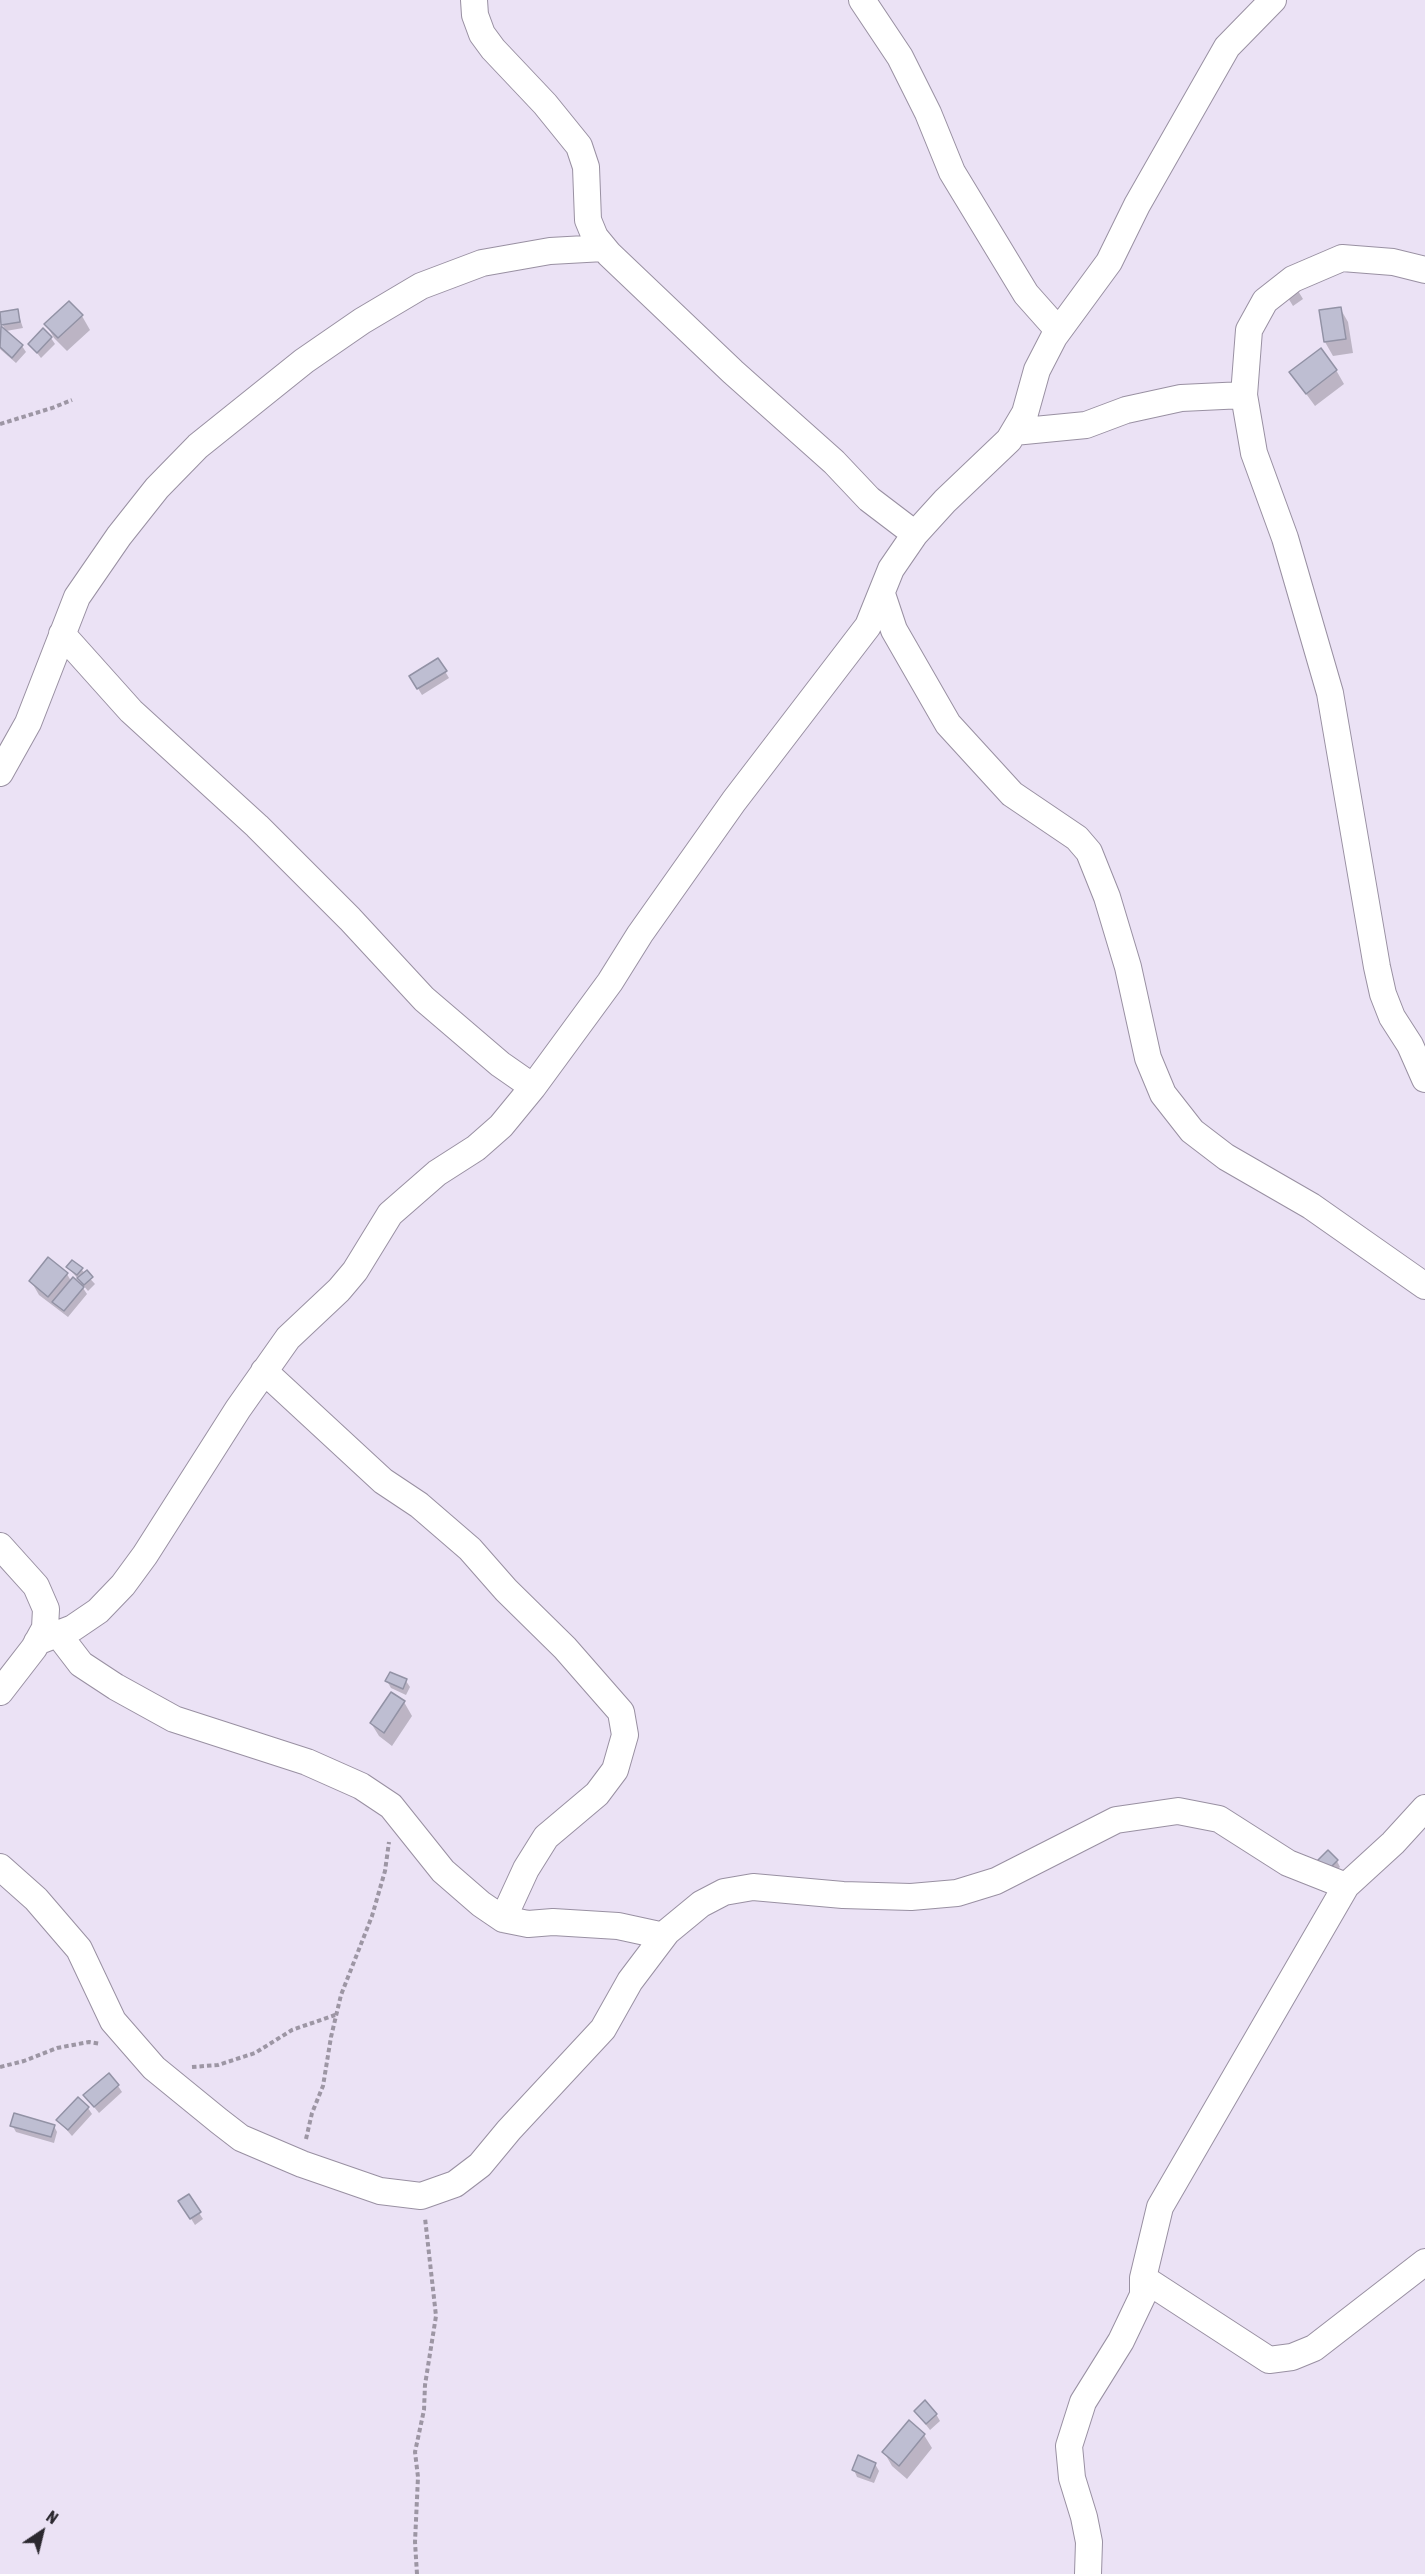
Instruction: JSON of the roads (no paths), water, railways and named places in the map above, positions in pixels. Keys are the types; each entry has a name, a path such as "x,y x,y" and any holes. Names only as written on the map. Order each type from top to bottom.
{"street":[{"path":"474,0 475,15 482,34 579,146 586,167 588,220 595,237 604,248 733,372 834,462 869,499 915,534"},
{"path":"862,0 900,57 928,113 952,172 1026,294 1058,330"},
{"path":"0,1692 47,1638 73,1628 98,1611 123,1585 145,1555 264,1371 288,1338 339,1290 355,1271 390,1214 436,1173 477,1148 501,1126 533,1087 610,982 640,934 734,801 868,626 891,569 915,534 945,501 1009,440 1025,413 1037,370 1058,330 1109,262 1137,205 1227,47 1273,0"},
{"path":"0,773 28,723 77,597 118,536 157,488 198,446 304,361 362,321 421,286 482,263 550,251 604,248"},
{"path":"1425,270 1393,262 1342,258 1293,279 1265,301 1249,330 1244,395 1254,453 1285,538 1330,693 1383,994 1392,1017 1410,1045 1425,1078"},
{"path":"1014,432 1086,425 1126,410 1181,398 1244,395"},
{"path":"882,594 894,630 948,724 1012,794 1077,838 1089,852 1107,897 1128,967 1148,1058 1163,1094 1192,1131 1226,1157 1311,1206 1425,1286"},
{"path":"62,634 131,711 257,826 424,999 500,1064 533,1087"},
{"path":"264,1371 383,1481 419,1505 470,1549 506,1590 565,1648 621,1712 626,1735 615,1770 597,1794 546,1838 526,1869 503,1919"},
{"path":"0,1546 36,1586 46,1609 47,1638 81,1664 116,1687 174,1719 307,1762 361,1786 391,1806 443,1871 481,1904 503,1919 528,1924 553,1922 618,1926 664,1936"},
{"path":"1088,2574 1089,2542 1072,2478 1069,2446 1083,2402 1134,2316 1143,2295 1143,2278 1160,2207 1346,1886 1393,1843 1425,1808"},
{"path":"0,1867 36,1899 79,1948 113,2021 154,2068 242,2138 302,2164 380,2191 421,2196 455,2184 480,2165 509,2130 603,2029 630,1981 664,1936 701,1904 724,1892 753,1887 888,1896 957,1893 996,1881 1116,1821 1178,1811 1219,1819 1288,1863 1346,1886"},
{"path":"1143,2278 1269,2360 1292,2357 1314,2348 1425,2262"}]}
